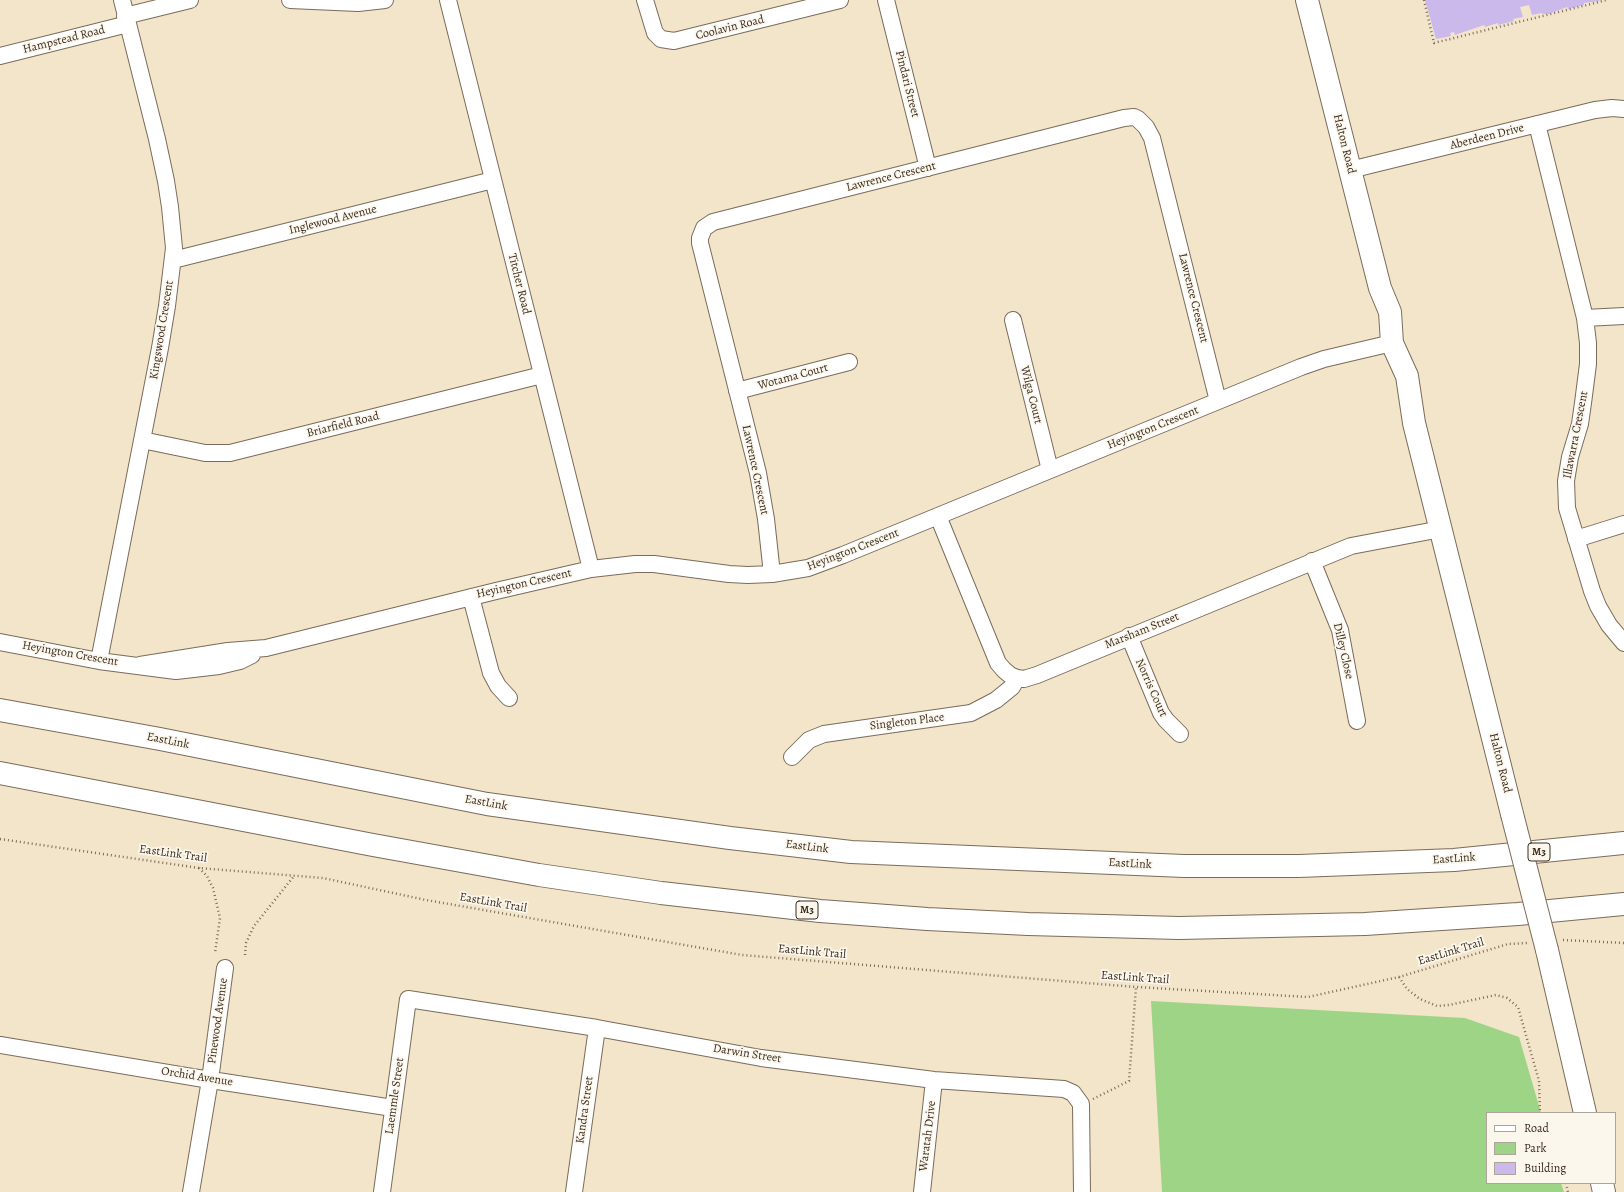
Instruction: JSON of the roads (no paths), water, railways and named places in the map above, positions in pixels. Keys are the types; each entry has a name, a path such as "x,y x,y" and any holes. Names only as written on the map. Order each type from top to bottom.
{"main road":[{"name":"Halton Road","path":"1307,0 1380,288 1390,312 1387,344 1407,376 1412,413 1512,814 1547,944 1585,1112"},
{"name":"EastLink","path":"0,710 160,739 488,804 730,838 851,852 1184,866 1299,866 1454,860 1624,843"},
{"name":"M3","path":"0,773 373,845 539,875 669,894 820,911 927,919 1028,924 1178,928 1380,923 1510,915 1624,904"}],"street":[{"name":"Kingswood Crescent","path":"99,661 166,313 173,260 174,234 166,181 157,139 122,0"},
{"name":"Hampstead Road","path":"0,56 127,20 190,0"},
{"path":"290,0 358,3 385,0"},
{"name":"Titcher Road","path":"448,0 591,569"},
{"name":"Coolavin Road","path":"645,0 655,33 665,40 674,41 840,0"},
{"name":"Pindari Street","path":"886,0 928,168"},
{"name":"Aberdeen Drive","path":"1350,170 1595,110 1612,108 1624,109"},
{"name":"Lawrence Crescent","path":"772,574 766,519 758,473 701,249 700,238 704,228 713,222 1124,118 1134,117 1146,127 1152,138 1218,401"},
{"name":"Illawarra Crescent","path":"1537,124 1585,318 1588,350 1586,383 1580,424 1570,457 1566,481 1567,508 1598,606 1609,625 1624,643"},
{"name":"Inglewood Avenue","path":"173,260 493,180"},
{"path":"1585,318 1624,316"},
{"name":"Wilga Court","path":"1013,320 1050,470"},
{"name":"Heyington Crescent","path":"0,642 99,661 140,665 266,648 591,569 635,564 654,564 728,574 772,574 789,572 828,561 1313,362 1387,344"},
{"name":"Wotama Court","path":"737,391 848,362"},
{"name":"Briarfield Road","path":"142,440 205,453 230,453 542,375"},
{"path":"938,516 998,662 1004,670 1017,678"},
{"path":"1576,539 1624,524"},
{"name":"Marsham Street","path":"1017,678 1024,679 1038,675 1129,636 1351,546 1441,529"},
{"name":"Dilley Close","path":"1312,561 1340,630 1357,721"},
{"path":"471,597 492,673 498,686 509,698"},
{"name":"Norris Court","path":"1129,636 1161,713 1180,734"},
{"name":"Singleton Place","path":"792,757 808,740 824,734 971,713 979,710 1000,697 1012,687 1017,678"},
{"name":"Pinewood Avenue","path":"191,1192 210,1080 225,968"},
{"name":"Darwin Street","path":"408,999 597,1028 761,1058 934,1080 1064,1089 1073,1093 1081,1104 1082,1192"},
{"name":"Laemmle Street","path":"382,1192 408,999"},
{"name":"Kandra Street","path":"574,1192 597,1028"},
{"name":"Orchid Avenue","path":"0,1045 210,1080 394,1108"},
{"name":"Waratah Drive","path":"922,1192 934,1080"}]}
